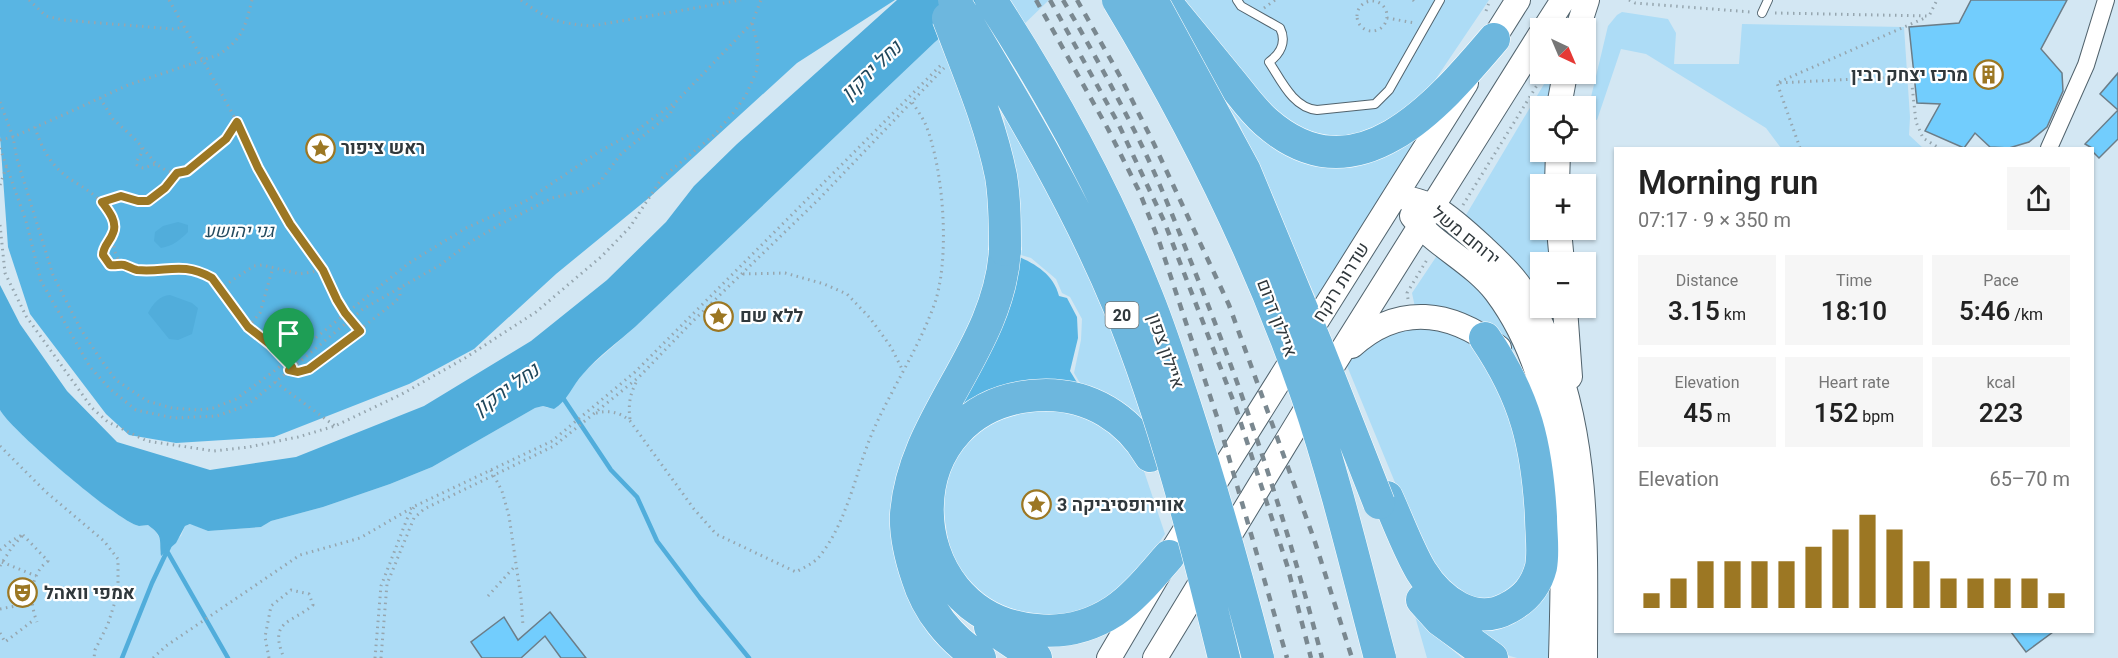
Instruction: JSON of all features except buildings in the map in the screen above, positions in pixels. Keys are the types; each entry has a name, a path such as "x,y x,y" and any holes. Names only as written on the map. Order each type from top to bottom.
{"highway":[{"path":"941,0 982,109 996,156 1003,196 1005,250 1000,289 991,315 977,347 924,447 913,478 906,512 908,542 918,581 928,604 971,658"},
{"name":"20","path":"954,0 1032,129 1082,225 1119,309 1162,425 1223,658"},
{"name":"איילון צפון","path":"991,0 1066,127 1116,224 1145,290 1197,442 1258,658"},
{"name":"איילון דרום","path":"1118,0 1214,172 1284,334 1307,397 1330,473 1380,658"},
{"path":"1152,0 1245,171 1325,354 1383,500 1420,570 1441,596 1466,612 1492,615 1520,601 1531,590 1541,566 1542,546 1540,494 1534,450 1523,408 1514,387 1485,338"},
{"path":"1164,0 1248,103 1272,126 1295,142 1335,152 1362,148 1391,136 1416,120 1472,65 1494,39"},
{"path":"1036,658 983,623 951,592 936,563 927,511 930,486 937,464 958,429 972,417 1005,400 1059,395 1089,403 1111,414 1126,426 1150,456 1223,658"},
{"path":"1383,500 1402,569 1419,596 1440,620 1492,658"},
{"path":"929,533 935,554 943,570 967,600 992,617 1029,630 1055,631 1094,622 1132,597 1168,556"},
{"path":"946,629 956,640 980,658"}],"main road":[{"name":"שדרות רוקח","path":"1109,658 1168,556 1518,0"},
{"path":"1551,18 1563,0"},
{"path":"1581,18 1587,0"},
{"name":"שדרות רוקח","path":"1163,653 1325,354 1438,230 1434,207 1530,51"},
{"name":"ירוחם משל","path":"1396,195 1434,207"},
{"name":"ירוחם משל","path":"1396,195 1438,230 1494,289 1510,311 1530,351 1554,442 1564,539 1561,658"},
{"name":"ירוחם משל","path":"1438,230 1497,260 1520,285 1534,308 1556,360 1574,421 1582,480 1585,539 1585,658"},
{"path":"1325,354 1356,342 1387,322 1411,317 1449,320 1485,338 1509,357 1535,395 1554,442"},
{"path":"1566,318 1574,421"}],"street":[{"path":"2049,147 2086,65 2106,0"}],"lane":[{"path":"1237,0 1241,6 1280,28 1283,34 1282,46 1278,55 1269,62 1298,104 1310,109 1375,104 1381,99 1389,90 1440,0"},
{"path":"1591,18 1598,0"},
{"path":"1762,12 1768,0"}],"path":[{"path":"28,0 46,16 63,20 174,29 184,27"},
{"path":"169,0 237,122 258,168 290,224 323,270 345,313 360,331"},
{"path":"0,140 13,137 128,84 218,55 230,48 245,28 252,0"},
{"path":"521,0 549,19 592,26 741,0"},
{"path":"0,102 13,137 17,159 53,275 80,328 116,380 147,400 179,409 199,410 213,408 236,399 409,263 466,228 526,201 677,101 753,23 762,0"},
{"path":"1361,0 1364,4"},
{"path":"1370,0 1381,2 1388,13 1387,18 1387,23 1375,32 1364,30 1357,19 1358,9 1370,0"},
{"path":"1629,0 1635,3 1762,12 1929,16"},
{"path":"1777,83 1929,16 1937,0"},
{"path":"1387,18 1426,24"},
{"path":"0,225 5,273 26,316 92,408 108,422 147,441 214,451 249,447 298,437 335,426 402,394 512,328 563,290 603,256 630,227 662,178 715,134 746,95 757,70 758,47 753,23"},
{"path":"381,658 387,584 414,518 424,509 554,446 639,377 819,199 949,58"},
{"path":"153,658 166,646 300,555 360,538 416,506 552,441 635,372 943,68"},
{"path":"1777,83 1913,76 1916,122 1923,138 1937,147"},
{"path":"1777,83 1800,147"},
{"path":"1411,317 1407,293 1438,230 1537,84"},
{"path":"100,98 113,119 156,164 167,171 177,173 187,171 226,139 237,122"},
{"path":"594,414 607,411 623,415 630,421 694,509 717,534 796,572 818,559 841,521 872,432 934,306 941,273 943,231 941,192 933,149 924,123 910,99"},
{"path":"0,148 26,221 41,281 90,367 110,389 136,410 174,418 217,416 244,406 363,309 440,265 472,241 552,198 583,190 599,183 621,154 670,114 677,101"},
{"path":"35,127 38,138 50,160 69,178 85,187 102,202 112,217 115,250 122,264"},
{"path":"142,148 136,165 143,168 156,164"},
{"path":"0,185 7,165"},
{"path":"102,202 121,196 138,201 148,201 160,192 177,173"},
{"path":"114,233 105,246 103,255 110,265 122,264 137,270 194,269 212,278 248,327 271,345 292,367"},
{"path":"219,289 254,266 262,265 300,274 323,270"},
{"path":"248,327 260,313 273,267"},
{"path":"732,275 785,273 824,284 847,294 870,318 891,347 903,371"},
{"path":"289,370 298,372 309,369 396,302 400,288"},
{"path":"635,372 639,377"},
{"path":"630,421 628,406 632,390 639,377"},
{"path":"275,382 335,426"},
{"path":"591,409 594,414"},
{"path":"0,446 46,492 104,541 118,559 118,592 94,658"},
{"path":"491,470 502,491 509,516 523,626"},
{"path":"375,658 381,586 407,519 416,506"},
{"path":"0,550 23,535"},
{"path":"23,535 1,564 36,576"},
{"path":"0,633 5,642 36,621 32,603 36,576 48,561 23,535"},
{"path":"488,596 516,565"},
{"path":"269,658 265,637 271,606 291,590 309,594 312,605 305,612 292,617 280,628 278,644 284,658"},
{"path":"0,609 32,603"}],"shaded area":[{"path":"986,0 1049,0 958,88 970,112 985,172 990,219 989,267 977,310 922,417 935,639 952,658 0,658 0,410 24,436 89,493 127,521 139,526 148,525 152,528 160,540 160,553 181,536 185,526 191,524 208,531 261,527 271,521 323,507 432,467 535,408 543,406 548,408 571,389 585,371 635,327 935,42"},
{"path":"1173,0 1489,0 1427,92 1384,128 1337,140 1281,121"},
{"path":"1622,12 1668,19 1676,33 1674,64 1739,64 1742,24 1904,27 1910,117 1909,135 1922,147 1780,147 1766,128 1646,54 1621,49 1596,120 1596,96 1591,96 1596,84 1608,26"},
{"path":"1544,84 1558,84 1555,96 1537,96"},
{"path":"1002,100 1063,217 1120,348 1156,447 1084,390 1074,373 1081,340 1082,319 1070,297 1062,293 1056,279 1031,258 1021,255"},
{"path":"1229,107 1274,141 1301,155 1440,107 1316,298 1238,121"},
{"path":"1530,108 1530,162 1551,162 1551,174 1530,174 1530,240 1554,240 1555,252 1530,252 1530,295 1463,220"},
{"path":"1438,254 1481,291 1521,345 1513,351 1492,333 1416,312 1412,293"},
{"path":"1443,328 1474,341 1517,414 1530,574 1491,602 1454,592 1422,548 1345,361 1388,334 1407,329"},
{"path":"1031,406 1097,418 1141,462 1165,534 1130,584 1121,593 1069,618 1001,610 952,565 940,488 970,432"},
{"path":"1558,542 1552,658 1517,658 1484,643 1456,613 1487,626"},
{"path":"1413,609 1438,638 1462,658 1427,658"}],"green space":[{"name":"גני יהושע","path":"0,0 895,0 797,63 650,197 556,274 474,349 409,384 274,437 176,443 129,435 106,414 30,314 8,247 0,136"},
{"path":"1017,256 1049,276 1059,296 1067,298 1077,317 1078,338 1070,371 1081,389 953,422"}],"water":[{"name":"נחל ירקון","path":"897,0 986,0 935,42 635,327 595,361 559,405 554,409 543,406 535,408 432,467 323,507 271,521 261,527 208,531 190,524 185,526 176,543 161,556 160,539 153,529 148,525 139,526 127,521 89,493 23,436 0,410 0,285 20,324 67,391 117,442 210,470 296,457 424,406 531,341 607,280 666,222 694,186 737,144"},
{"path":"178,222 188,225 188,232 176,242 161,248 154,241 155,232 163,226"},
{"path":"170,295 192,303 198,308 192,334 178,340 169,339 148,313 160,299"}],"waterway":[{"path":"563,398 611,470 637,497 657,541 749,658"},
{"path":"122,658 169,547"},
{"path":"167,551 228,658"}],"railway":[{"path":"1036,0 1108,129 1139,191 1159,241 1218,420 1287,658"},
{"path":"1050,0 1118,123 1164,221 1236,408 1287,565 1311,658"},
{"path":"1063,0 1143,148 1199,282 1266,468 1296,563 1322,658"},
{"path":"1077,0 1121,78 1154,144 1229,305 1314,539 1352,658"}],"place":[{"name":"מרכז יצחק רבין","path":"1989,75"},
{"name":"ראש ציפור","path":"320,148"},
{"name":"ללא שם","path":"719,316"},
{"name":"אווירופסיביקה 3","path":"1036,505"},
{"name":"אמפי וואהל","path":"23,593"}],"route":[{"path":"237,122 258,168 290,224 323,270 345,313 360,331 309,369 298,372 289,370 292,367 271,345 248,327 212,278 204,273 182,268 137,270 122,264 110,265 105,261 103,255 105,246 114,233 114,226 112,217 102,202 121,196 138,201 148,201 155,197 177,173 187,171 226,139 237,122"}]}
